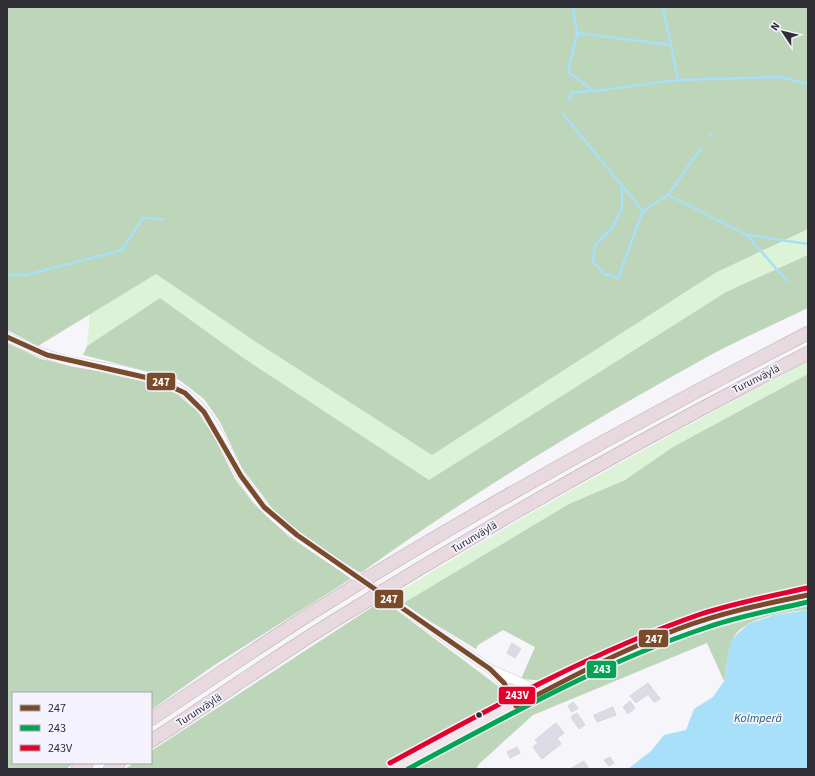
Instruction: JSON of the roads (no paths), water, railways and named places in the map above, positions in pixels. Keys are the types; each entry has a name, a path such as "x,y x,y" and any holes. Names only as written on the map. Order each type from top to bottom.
{"highway":[{"name":"Turunväylä","path":"152,718 323,606 491,505 630,427 808,333"},
{"name":"Turunväylä","path":"152,740 336,620 503,520 703,407 808,352"}],"main road":[{"path":"393,769 482,721 516,706 627,650 703,621 743,609 808,595"}],"street":[{"path":"7,337 47,355 157,380 185,393 207,416 241,476 264,507 297,535 355,576"},
{"path":"388,598 490,669 504,683 516,706"},
{"path":"490,669 542,692"}],"water":[{"name":"Kolmperä","path":"808,610 808,769 628,769 651,751 664,735 686,730 694,709 713,697 724,681 729,649 733,638 748,624 774,615"}],"waterway":[{"path":"573,7 577,33 568,72 594,91 678,80 663,7"},
{"path":"577,33 671,45"},
{"path":"678,80 781,77 807,84"},
{"path":"569,100 572,92 594,91"},
{"path":"563,114 643,211 618,278 604,274 593,261 595,245 612,228 622,209 622,186"},
{"path":"643,211 668,195 701,148"},
{"path":"668,195 747,235 787,281"},
{"path":"7,275 26,275 122,250 143,218 163,219"},
{"path":"747,235 808,244"}],"tunnel":[{"path":"359,578 383,595"}]}
